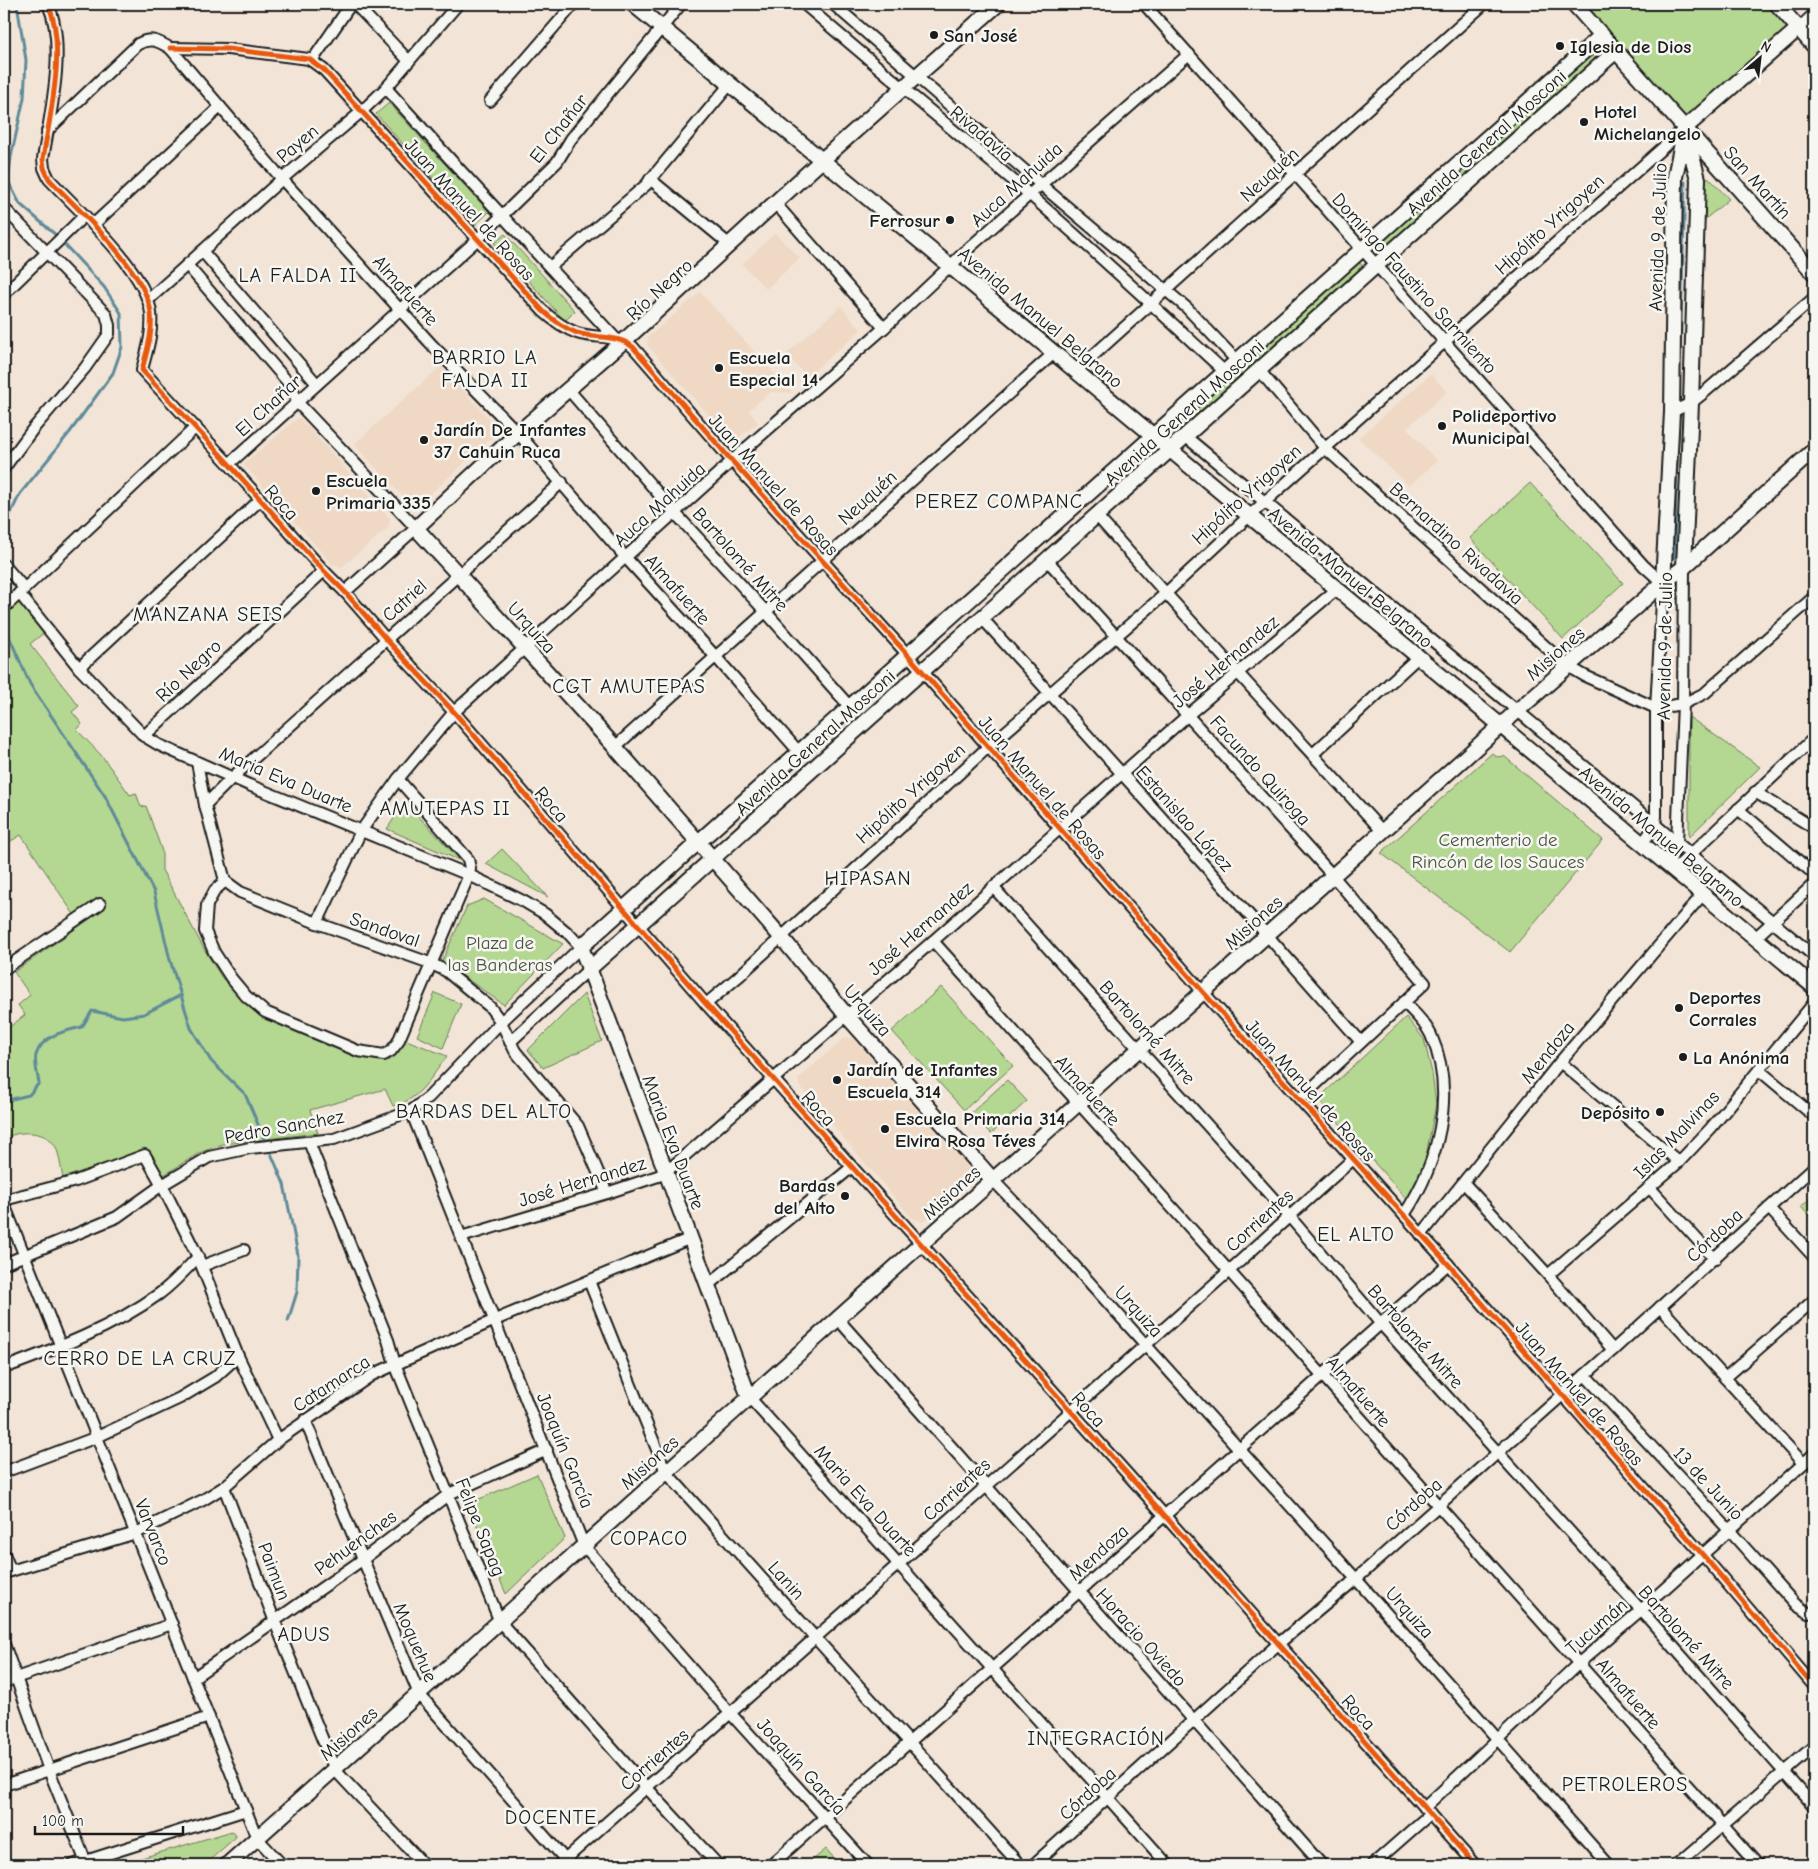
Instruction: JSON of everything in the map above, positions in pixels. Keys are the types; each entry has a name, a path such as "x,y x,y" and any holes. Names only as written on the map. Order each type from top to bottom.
{"street":[{"path":"48,4 52,11 57,39 55,84 43,159 44,168 49,179 122,256 139,280 148,300"},
{"path":"47,131 138,44 147,39 157,40 170,48 228,49 309,59 312,61 351,4"},
{"path":"355,4 410,61"},
{"name":"Payen","path":"148,300 282,179 361,112 386,88 458,4"},
{"path":"490,101 574,4"},
{"name":"Avenida Manuel Belgrano","path":"633,4 1814,987"},
{"name":"El Chañar","path":"229,464 478,239 557,162 571,139 681,4"},
{"name":"Rivadavia","path":"804,4 902,89 1030,195 1225,372"},
{"name":"Rivadavia","path":"833,4 1041,185 1187,308 1237,361"},
{"name":"Río Negro","path":"345,592 568,389 620,339 730,245 822,160 998,4"},
{"name":"Domingo Faustino Sarmiento","path":"1144,4 1644,566 1663,583"},
{"name":"Neuquén","path":"1076,371 1484,4"},
{"name":"San Martín","path":"1574,4 1814,273"},
{"path":"1777,4 1814,46"},
{"name":"Hipólito Yrigoyen","path":"706,1004 738,977 988,747 1165,594 1325,448 1814,14"},
{"path":"1798,28 1814,26"},
{"path":"1798,28 1814,35"},
{"name":"Avenida General Mosconi","path":"501,1022 580,947 1602,35"},
{"name":"Almafuerte","path":"170,48 282,179 432,345 518,433 626,558 799,752"},
{"name":"Avenida General Mosconi","path":"510,1042 588,970 1616,51"},
{"name":"Auca Mahuida","path":"317,924 361,831 398,779 454,712 732,461 884,328 950,266 1189,54"},
{"name":"Juan Manuel de Rosas","path":"312,61 324,70 543,311 558,323 577,333 620,339"},
{"path":"550,267 646,185 730,84"},
{"name":"Juan Manuel de Rosas","path":"386,88 550,267 620,339 633,347 732,461 908,655 1203,992 1448,1264 1702,1554 1814,1686"},
{"path":"93,225 220,107"},
{"name":"Avenida 9 de Julio","path":"1671,868 1678,843 1683,704 1684,567 1698,180 1685,128"},
{"name":"Avenida 9 de Julio","path":"1655,826 1656,708 1672,412 1675,177 1685,128"},
{"path":"650,179 730,245"},
{"path":"776,204 884,328"},
{"path":"4,208 106,314 110,325 109,334 85,368 33,429 4,468"},
{"path":"4,294 47,252 58,244 84,216"},
{"path":"202,251 317,384"},
{"name":"Urquiza","path":"187,264 292,387 297,402 416,528 614,747 713,859 847,1016 1356,1579 1609,1865"},
{"path":"1672,412 1691,403 1814,298"},
{"name":"Roca","path":"148,300 151,311 152,334 142,370 196,427 386,640 454,712 706,1004 1475,1865"},
{"name":"Neuquén","path":"614,747 1054,353"},
{"name":"Bernardino Rivadavia","path":"1259,370 1325,448 1568,666 1656,708"},
{"name":"Bartolomé Mitre","path":"568,389 675,513 765,610 850,707"},
{"path":"4,608 196,427"},
{"path":"1185,436 1814,956"},
{"name":"Misiones","path":"227,1865 1517,711 1663,583 1684,567 1814,450"},
{"name":"Catriel","path":"205,806 233,777 562,482"},
{"path":"79,668 260,500"},
{"path":"1097,516 1165,594 1239,672 1382,832"},
{"name":"Facundo Quiroga","path":"1048,560 1333,876 1425,983 1404,1002"},
{"name":"Maria Eva Duarte","path":"4,565 79,668 144,736 159,745 233,777 469,875 523,901 545,914 569,934 580,947 691,1238 749,1397 1168,1865"},
{"name":"Río Negro","path":"144,736 324,571"},
{"name":"José Hernandez","path":"461,1237 607,1193 666,1172 933,941 1188,715 1337,589"},
{"path":"1656,708 1683,704 1705,693 1814,597"},
{"name":"Estanislao López","path":"982,618 1267,934 1361,1042"},
{"path":"1313,754 1418,657"},
{"path":"1671,868 1691,854 1814,738"},
{"path":"198,762 205,806 225,881 215,890 207,905 205,931 214,952 231,978 246,996 265,1012 358,1051 384,1055 391,1051 398,1042 469,875 470,868 468,859 398,779"},
{"path":"1755,792 1814,828"},
{"path":"1738,809 1814,874"},
{"path":"1642,844 1655,826"},
{"name":"Sandoval","path":"225,881 240,892 317,924 430,963 446,971 478,996 490,1007 501,1022 510,1042 578,1126 607,1193"},
{"path":"1755,938 1814,884"},
{"name":"Bartolomé Mitre","path":"993,887 1289,1216 1381,1324 1641,1610 1814,1806"},
{"name":"Mendoza","path":"1421,1235 1435,1216 1464,1184 1560,1062 1703,894"},
{"path":"4,969 100,904"},
{"name":"Almafuerte","path":"933,941 1758,1865"},
{"path":"1300,1099 1404,1002 1431,1035 1438,1058 1444,1102 1440,1131 1431,1162 1416,1198 1404,1215"},
{"name":"Islas Malvinas","path":"1548,1274 1679,1162 1711,1128 1814,1003"},
{"name":"Pedro Sanchez","path":"4,1264 117,1216 162,1185 209,1157 250,1148 334,1139 410,1111 429,1097 501,1022"},
{"path":"1560,1062 1679,1162"},
{"path":"1758,1070 1814,1116"},
{"name":"Joaquín García","path":"410,1111 584,1546 730,1714 868,1865"},
{"name":"Felipe Sapag","path":"309,1142 388,1340 395,1364 500,1622 646,1788 718,1865"},
{"path":"4,1202 76,1181 145,1155 200,1261 238,1356 278,1440"},
{"name":"Corrientes","path":"565,1864 646,1788 1353,1159"},
{"path":"708,1285 852,1167"},
{"name":"Córdoba","path":"1033,1865 1278,1644 1356,1579 1715,1259 1814,1167"},
{"path":"1464,1184 1548,1274 1613,1350"},
{"path":"1650,1188 1715,1259"},
{"name":"Varvarco","path":"4,1202 257,1838 282,1865"},
{"path":"1769,1208 1814,1257"},
{"name":"Catamarca","path":"8,1572 136,1533 203,1500 224,1487 278,1440 372,1375 495,1320 691,1238"},
{"path":"4,1368 61,1347 132,1312 161,1293 200,1261 244,1250"},
{"name":"Mendoza","path":"771,1865 1448,1264"},
{"name":"Lanin","path":"589,1281 666,1472 908,1743 1020,1865"},
{"path":"1726,1378 1814,1300"},
{"path":"1660,1308 1803,1463"},
{"name":"Horacio Oviedo","path":"838,1318 985,1487 1322,1865"},
{"path":"4,1472 97,1437 180,1398 215,1377 238,1356"},
{"name":"13 de Junio","path":"1585,1374 1795,1604 1808,1613"},
{"name":"Moquehue","path":"305,1420 362,1560 420,1694 565,1864"},
{"name":"Pehuenches","path":"193,1678 362,1560 449,1494 547,1450"},
{"name":"Tucumán","path":"1372,1865 1498,1739 1579,1663 1641,1610 1814,1454"},
{"name":"Paimun","path":"224,1487 275,1622 335,1770 424,1865"},
{"path":"4,1554 8,1572"},
{"path":"4,1682 172,1624"},
{"path":"4,1644 49,1770 86,1863"},
{"path":"4,1785 209,1717"},
{"path":"1677,1865 1814,1746"},
{"path":"73,1865 86,1863 246,1810"}],"shaded area":[{"path":"775,233 800,258 766,289 742,264"},
{"name":"Escuela Especial 14","path":"700,292 792,393 771,392 749,410 758,423 737,439 725,434 647,345 648,337"},
{"path":"841,306 861,330 807,377 786,354"},
{"name":"Jardín De Infantes 37 Cahuin Ruca","path":"441,366 496,426 494,436 418,505 411,506 354,444"},
{"path":"1431,374 1447,392 1407,428 1437,461 1409,486 1358,438"},
{"name":"Escuela Primaria 335","path":"299,417 390,518 389,527 342,567 332,564 243,464"},
{"name":"Escuela Primaria 314 Elvira Rosa Téves","path":"845,1037 854,1039 972,1171 971,1181 923,1222 912,1218 799,1086 798,1079"}],"green space":[{"path":"1581,4 1769,4 1785,21 1787,27 1785,32 1686,117 1683,116"},
{"path":"1590,52 1598,62 1384,255 1375,245"},
{"path":"389,103 489,212 475,225 376,114"},
{"path":"1708,177 1729,199 1703,221 1705,181"},
{"path":"505,234 575,311 565,321 494,243"},
{"path":"1358,261 1367,271 1187,431 1176,426"},
{"path":"1530,483 1623,583 1563,639 1470,538"},
{"path":"18,597 45,632 30,644 79,706 72,712 82,724 77,730 102,756 130,795 136,793 141,807 146,806 162,851 162,870 204,949 222,978 257,1012 361,1056 377,1059 404,1039 447,1056 418,1093 410,1099 393,1106 385,1089 310,1110 318,1133 223,1144 199,1153 161,1177 149,1153 144,1150 63,1178 57,1151 50,1139 37,1134 23,1133 4,1139 4,1031 25,1015 18,1005 30,995 14,972 81,925 21,835 6,844 4,840 4,616"},
{"path":"1689,717 1760,767 1689,837"},
{"name":"Cementerio de Rincón de los Sauces","path":"1492,753 1497,757 1504,756 1603,840 1510,952 1381,853"},
{"path":"405,802 461,861 387,829"},
{"path":"502,849 548,897 486,864"},
{"name":"Plaza de las Banderas","path":"484,899 563,944 504,1005 442,961 467,906"},
{"path":"941,987 1013,1066 964,1110 892,1031"},
{"path":"435,993 461,1004 443,1048 417,1036"},
{"path":"584,994 602,1041 543,1068 528,1050"},
{"path":"1406,1017 1424,1039 1432,1073 1436,1104 1425,1161 1409,1202 1319,1100 1322,1095"},
{"path":"1007,1080 1027,1101 991,1134 971,1113"},
{"path":"1814,1195 1814,1221 1801,1207"},
{"path":"537,1474 565,1538 506,1594 468,1504"},
{"path":"232,1831 236,1837 204,1865 118,1865"},
{"path":"826,1849 840,1865 807,1865"}],"waterway":[{"path":"17,4 26,60 24,98 11,157 8,181 20,204 58,237"},
{"path":"1679,396 1685,182"},
{"path":"4,527 20,494 70,432 113,373 122,347 121,313 104,287 65,245"},
{"path":"1674,558 1678,432"},
{"path":"4,625 30,684 105,796 154,892 170,960 191,1028 211,1061 245,1094 266,1143"},
{"path":"4,1101 29,1095 39,1083 35,1062 39,1048 55,1035 82,1027 92,1011 123,1017 144,1014 181,995"},
{"path":"270,1151 284,1184 298,1255 297,1292 288,1321"}],"cycle path":[{"path":"48,4 54,21 57,60 53,101 43,159 44,168 49,179 93,224 124,260 137,278 146,296 151,313 151,328 142,370 454,712 706,1004 1475,1865"},
{"path":"170,48 228,49 309,59 324,70 543,311 559,324 577,333 613,338 633,347 732,461 908,655 1203,992 1448,1264 1702,1554 1814,1686"}],"place":[{"name":"San José","path":"934,35"},
{"name":"Iglesia de Dios","path":"1560,46"},
{"name":"Hotel Michelangelo","path":"1584,122"},
{"name":"Ferrosur","path":"950,220"},
{"name":"Escuela Especial 14","path":"719,368"},
{"name":"Polideportivo Municipal","path":"1442,426"},
{"name":"Jardín De Infantes 37 Cahuin Ruca","path":"424,440"},
{"name":"Escuela Primaria 335","path":"316,491"},
{"name":"Deportes Corrales","path":"1679,1008"},
{"name":"La Anónima","path":"1683,1057"},
{"name":"Jardín de Infantes Escuela 314","path":"837,1080"},
{"name":"Depósito","path":"1660,1112"},
{"name":"Escuela Primaria 314 Elvira Rosa Téves","path":"885,1129"},
{"name":"Bardas del Alto","path":"845,1196"}],"district":[{"name":"LA FALDA II","path":"298,275"},
{"name":"BARRIO LA FALDA II","path":"485,368"},
{"name":"PEREZ COMPANC","path":"999,501"},
{"name":"MANZANA SEIS","path":"208,614"},
{"name":"CGT AMUTEPAS","path":"629,686"},
{"name":"AMUTEPAS II","path":"445,808"},
{"name":"HIPASAN","path":"868,878"},
{"name":"BARDAS DEL ALTO","path":"484,1111"},
{"name":"EL ALTO","path":"1356,1234"},
{"name":"CERRO DE LA CRUZ","path":"140,1358"},
{"name":"COPACO","path":"649,1538"},
{"name":"ADUS","path":"304,1634"},
{"name":"INTEGRACIÓN","path":"1096,1738"},
{"name":"PETROLEROS","path":"1625,1784"},
{"name":"DOCENTE","path":"551,1817"}]}
